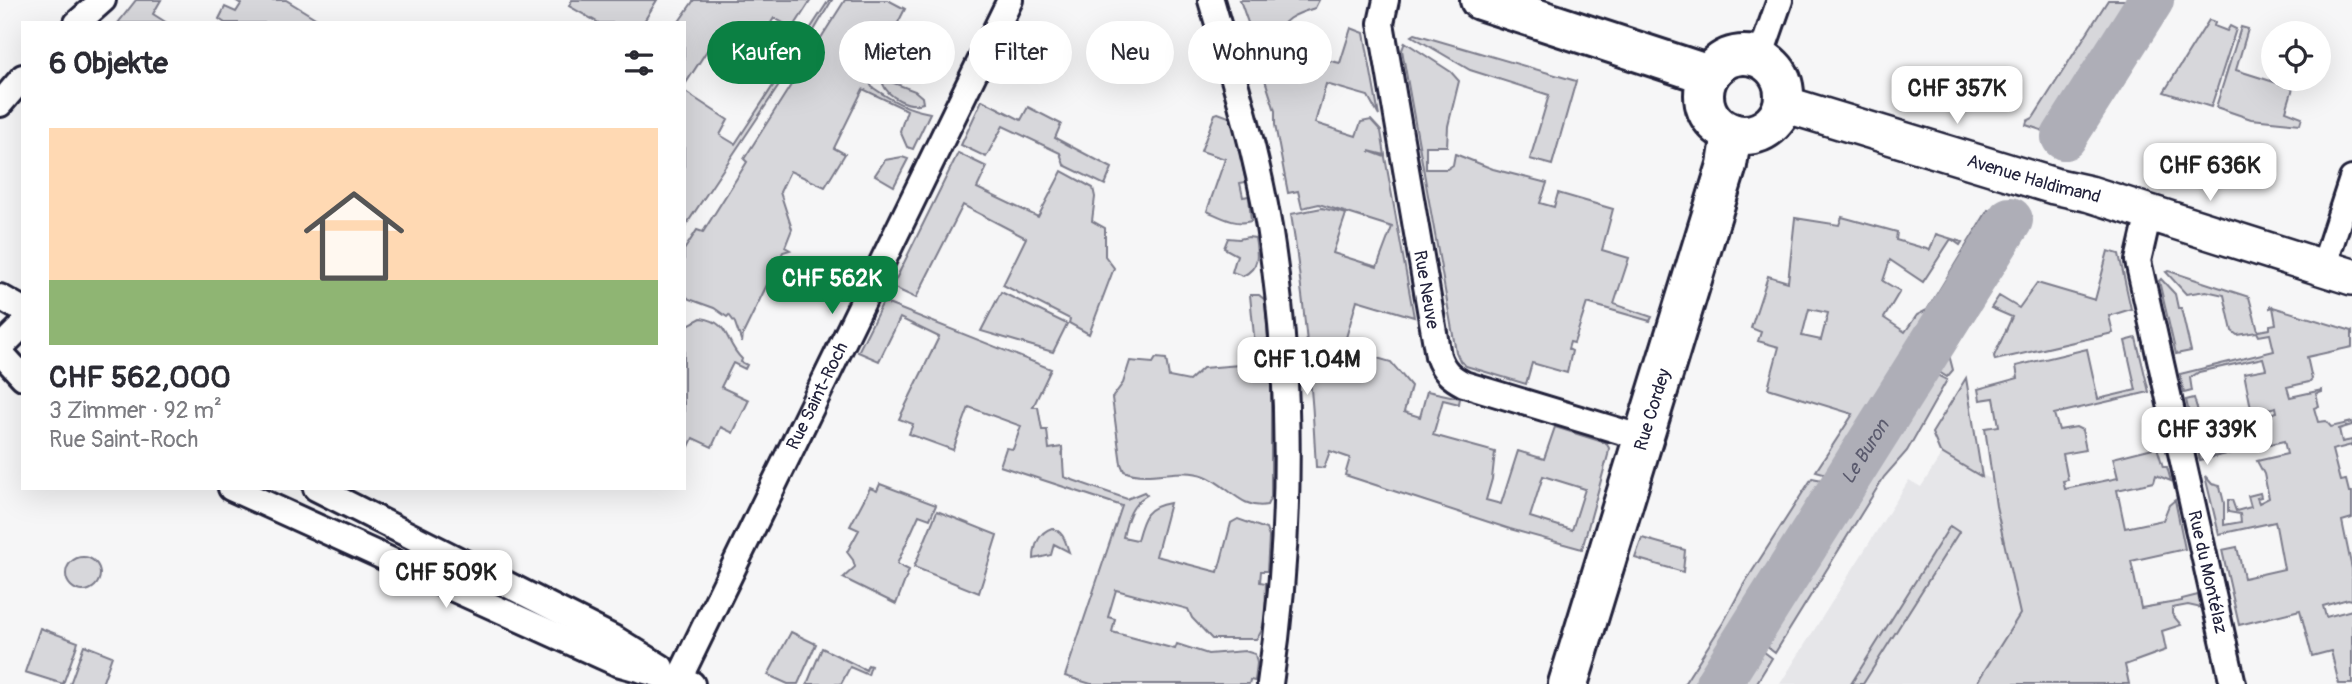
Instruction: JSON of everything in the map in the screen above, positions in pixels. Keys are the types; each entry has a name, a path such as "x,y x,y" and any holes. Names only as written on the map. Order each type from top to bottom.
{"main road":[{"path":"1480,0 1709,75"},
{"path":"1737,55 1760,57 1777,71 1783,81 1784,104 1780,114 1764,129 1754,134 1732,133 1713,120 1707,110 1704,98 1709,75 1725,59 1737,55"},
{"name":"Avenue Haldimand","path":"1784,104 2054,186 2090,194 2338,273"},
{"name":"Rue Cordey","path":"1568,684 1727,166 1732,133"}],"street":[{"path":"79,21 103,0"},
{"name":"Rue Saint-Roch","path":"685,681 1010,0"},
{"path":"1212,0 1245,115 1269,227 1283,369 1285,526 1270,684"},
{"name":"Rue Neuve","path":"1386,0 1381,23 1438,356 1442,366 1451,377 1464,383 1643,438"},
{"path":"1760,57 1780,0"},
{"path":"0,104 21,79"},
{"name":"Avenue Haldimand","path":"2338,273 2352,179"},
{"name":"Rue du Montélaz","path":"2150,213 2140,251 2140,270 2233,684"},
{"path":"0,297 21,309"},
{"path":"21,327 0,350 21,375"},
{"path":"235,490 617,663 685,681"},
{"path":"320,490 617,640 685,681"}],"shaded area":[{"path":"136,0 161,0 153,14 164,21 120,21"},
{"path":"235,0 286,0 317,19 219,19 225,7 236,12 241,4"},
{"path":"572,0 657,0 644,21 595,21 569,6"},
{"path":"694,0 811,0 798,21 780,21 774,18 772,21 707,21 707,50 686,83 686,21 679,21"},
{"path":"829,0 832,0 820,21 815,21"},
{"path":"845,0 888,0 905,9 899,21 839,21 839,84 870,84 900,103 930,113 913,149 907,147 900,131 907,110 863,89 834,148 845,154 825,187 790,171 780,192 792,229 785,247 790,250 783,252 743,334 742,343 729,315 727,317 686,296 686,247 697,230 703,232 747,162 744,159 792,84 825,84 825,31"},
{"path":"1240,0 1319,0 1315,8 1286,21 1247,21"},
{"path":"2108,0 2141,0 2078,100 2066,105 2072,108 2056,135 2026,125 2027,121 2033,118"},
{"path":"2164,0 2168,6 2093,127 2077,142 2074,141"},
{"path":"2209,20 2215,22 2214,26 2227,31 2230,26 2236,29 2211,107 2164,92"},
{"path":"2241,27 2248,29 2236,70 2261,78 2261,91 2292,91 2286,111 2302,117 2300,124 2251,119 2216,107"},
{"path":"1351,28 1364,33 1379,116 1368,96 1326,84 1332,84 1332,61 1340,63"},
{"path":"1415,34 1576,81 1552,165 1530,159 1549,95 1470,70 1412,36"},
{"path":"1405,42 1451,72 1459,81 1448,126 1447,146 1426,146 1426,169 1447,169 1453,165 1455,154 1493,169 1547,183 1540,203 1554,207 1558,193 1613,209 1602,250 1629,258 1614,304 1652,317 1650,321 1587,303 1574,343 1570,342 1568,349 1572,351 1567,373 1532,363 1526,384 1466,366 1460,361 1456,352 1402,50"},
{"path":"774,84 780,84 686,225 686,92 728,120 720,135 735,144"},
{"path":"883,84 897,84 915,91 922,97 923,103 906,103"},
{"path":"1266,84 1326,84 1315,123 1356,136 1361,122 1371,120 1381,131 1385,155 1369,151 1385,157 1414,317 1357,300 1343,348 1391,362 1411,386 1404,412 1420,417 1427,391 1460,398 1459,404 1443,400 1433,435 1495,452 1486,500 1501,504 1518,451 1544,459 1555,427 1606,443 1609,448 1608,455 1582,549 1510,529 1345,475 1350,458 1330,451 1324,468 1316,467 1307,340 1291,214 1322,208 1346,214 1333,253 1377,267 1392,227 1319,204 1302,208 1298,191 1288,193 1275,125 1275,111","holes":["1543,476 1585,489 1572,530 1530,517"]},
{"path":"982,100 1021,120 1028,107 1061,124 1055,138 1112,168 1105,185 1064,165 1060,153 1003,126 986,157 961,145"},
{"path":"1215,114 1229,117 1234,126 1246,182 1240,183 1243,197 1249,196 1251,221 1234,222 1207,211 1225,159 1201,151"},
{"path":"958,153 987,167 977,188 1038,217 1062,171 1093,188 1095,197 1092,221 1105,228 1105,256 1114,268 1089,334 1069,323 1070,319 1003,285 1026,238 963,205 916,298 892,287"},
{"path":"902,157 908,159 894,186 875,175 885,160"},
{"path":"1988,210 2004,215 1838,477 1816,471 1853,414 1768,388 1779,347 1758,341 1761,332 1751,328 1768,276 1788,282 1795,218 1839,225 1842,217 1897,232 1896,240 1930,250 1936,234 1962,242 1960,245 1951,239 1923,282 1890,260 1883,281 1900,291 1884,318 1905,332 1917,315 1927,310","holes":["1809,309 1828,313 1821,340 1802,336"]},
{"path":"2022,221 2025,222 2005,262 1970,317 1965,312"},
{"path":"1228,238 1255,238 1256,260 1249,273 1243,276 1232,272 1237,255 1224,248"},
{"path":"2108,251 2119,254 2131,309 2109,316 2113,333 1995,360 1994,356 2012,317 1991,308 1999,296 2019,308 2037,283 2095,300"},
{"path":"2166,272 2249,297 2258,331 2270,329 2270,325 2276,324 2273,307 2270,306 2352,331 2352,347 2307,357 2312,379 2287,387 2290,397 2322,390 2316,394 2319,406 2314,408 2318,422 2326,421 2331,427 2352,422 2352,425 2339,429 2342,442 2352,440 2352,445 2332,450 2340,481 2346,480 2349,492 2352,492 2352,518 2342,521 2352,569 2352,600 2323,606 2326,617 2352,610 2352,684 2339,684 2331,651 2312,656 2300,610 2239,625 2222,550 2237,547 2244,578 2284,569 2276,526 2275,522 2219,534 2205,476 2212,484 2220,486 2224,503 2224,525 2241,522 2240,514 2228,512 2228,500 2232,500 2236,511 2251,507 2248,496 2260,493 2261,497 2257,498 2259,503 2269,498 2264,474 2257,461 2287,454 2284,441 2200,460 2186,400 2194,398 2203,428 2277,412 2276,407 2252,413 2244,373 2266,369 2263,358 2199,372 2190,378 2192,391 2184,393 2180,374 2274,351 2270,334 2259,336 2257,332 2237,335 2232,331 2224,295 2206,291 2186,294"},
{"path":"2161,279 2175,294 2178,308 2181,308 2191,351 2176,354 2159,281"},
{"path":"1001,292 1067,324 1053,352 981,331"},
{"path":"1250,295 1259,295 1265,300 1268,338 1255,346"},
{"path":"883,302 1051,369 1033,407 1038,407 1042,430 1047,430 1049,449 1062,447 1064,477 1127,499 1144,492 1147,495 1130,513 1123,537 1137,540 1146,515 1155,507 1170,503 1156,556 1218,572 1231,523 1238,519 1266,529 1269,537 1267,571 1261,571 1260,582 1266,583 1265,613 1260,634 1256,639 1212,639 1192,618 1188,609 1116,590 1108,617 1115,619 1112,632 1175,649 1177,644 1208,654 1245,651 1255,654 1255,681 1250,680 1249,684 1091,684 1065,676 1122,506 1000,466 1006,448 1013,449 1021,426 969,407 953,450 909,434 913,424 899,419 939,337 900,318 879,361 858,352"},
{"path":"701,318 711,320 722,328 742,359 741,362 747,365 745,369 733,363 721,387 749,400 733,433 721,427 712,447 693,438 686,453 686,326"},
{"path":"1960,320 1964,324 1948,351 1953,370 1947,377 1931,367"},
{"path":"2136,338 2149,392 2054,414 2059,430 2076,427 2082,430 2086,450 2063,454 2068,480 2063,481 2065,489 2118,478 2113,458 2157,447 2171,481 2156,475 2154,482 2117,490 2125,528 2163,520 2169,505 2175,500 2185,549 2131,561 2141,608 2182,601 2198,595 2201,608 2188,605 2172,608 2172,614 2181,625 2162,631 2166,650 2125,665 2129,684 1976,684 2020,614 1996,506 1985,428 1999,426 1994,398 1980,400 1978,389 2018,378 2016,366 2087,349 2098,399 2136,390 2125,341"},
{"path":"1156,358 1166,359 1169,377 1189,381 1203,368 1252,364 1261,367 1271,381 1271,497 1267,505 1250,504 1213,480 1195,473 1144,475 1124,471 1112,398 1123,383 1130,361 1153,363"},
{"path":"1929,371 1947,380 1907,451 1884,477 1775,653 1758,640"},
{"path":"1966,378 1982,477 1940,452 1932,433"},
{"path":"1943,452 1992,479 2036,684 1780,684 1909,480 1921,487"},
{"path":"1812,478 1833,482 1706,684 1684,684 1744,584"},
{"path":"880,484 936,505 930,519 919,515 897,564 909,570 896,604 843,578 855,567 847,552 859,530 850,526 870,488 877,491"},
{"path":"937,511 997,535 979,593 914,567"},
{"path":"1950,526 1959,532 1863,684 1851,684"},
{"path":"1052,528 1062,534 1069,552 1054,544 1051,555 1034,559 1038,540"},
{"path":"1642,538 1685,550 1683,572 1635,558"},
{"path":"83,557 95,562 100,574 95,586 83,591 71,586 66,574 71,562"},
{"path":"40,628 78,642 63,684 25,672"},
{"path":"791,632 816,644 798,684 788,684 768,675"},
{"path":"84,645 112,656 102,684 70,684"},
{"path":"1755,645 1772,658 1756,684 1730,684"},
{"path":"822,648 866,670 868,665 871,666 868,675 850,667 841,684 807,684"}],"waterway":[{"name":"Le Buron","path":"2064,137 2151,0"},
{"name":"Le Buron","path":"1718,684 2010,220"}]}
